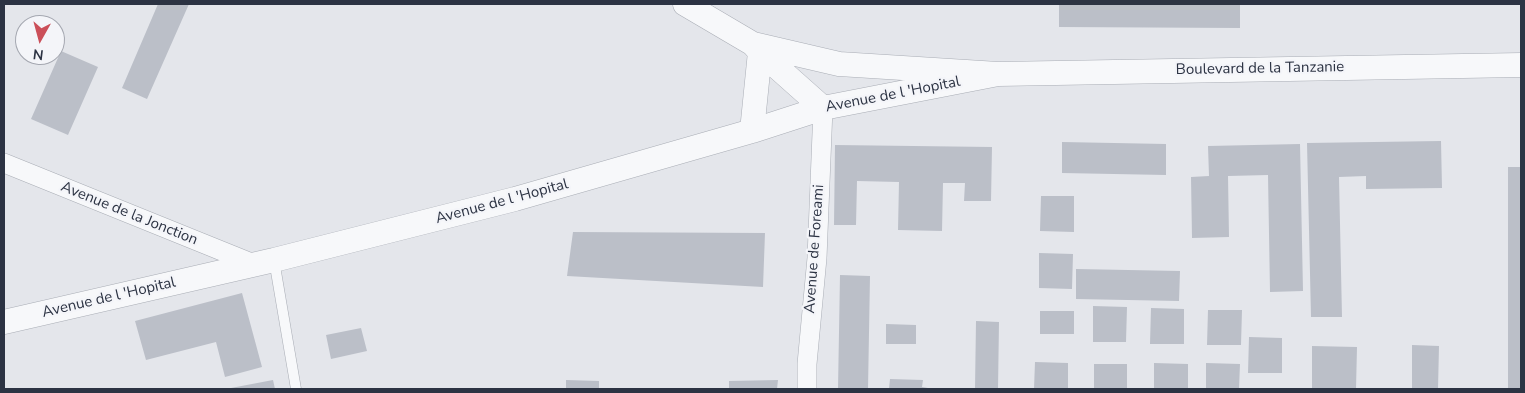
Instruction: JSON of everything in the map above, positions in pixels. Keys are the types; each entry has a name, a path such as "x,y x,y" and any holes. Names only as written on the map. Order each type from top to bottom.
{"street":[{"path":"685,4 756,48 823,108"},
{"path":"756,48 839,64 998,74"},
{"path":"752,131 756,48"},
{"name":"Boulevard de la Tanzanie","path":"998,74 1521,65"},
{"name":"Avenue de l 'Hopital","path":"4,322 264,262 515,200 752,131 823,108 998,74"},
{"name":"Avenue de Foreami","path":"807,389 807,364 817,258 823,108"},
{"name":"Avenue de la Jonction","path":"4,164 264,262"}],"lane":[{"path":"264,262 296,389"}],"building":[{"path":"158,4 189,4 147,99 122,88"},
{"path":"1059,4 1240,4 1240,28 1059,27"},
{"path":"65,53 98,67 68,135 31,119 55,65 65,65"},
{"path":"1441,141 1442,188 1366,189 1366,176 1339,177 1342,317 1311,317 1307,143"},
{"path":"1062,142 1166,144 1166,175 1062,173"},
{"path":"1300,144 1303,291 1270,292 1268,175 1228,176 1229,237 1192,238 1191,177 1209,176 1208,146"},
{"path":"835,145 992,147 991,201 964,201 965,183 943,183 942,231 898,230 899,182 857,181 856,225 834,225"},
{"path":"1508,167 1521,167 1521,389 1508,389"},
{"path":"1041,196 1074,196 1074,232 1040,231"},
{"path":"573,232 765,233 763,287 567,276"},
{"path":"1039,253 1073,254 1072,289 1039,288"},
{"path":"1076,269 1180,271 1179,301 1076,299"},
{"path":"840,275 870,276 868,389 838,389"},
{"path":"242,293 262,367 225,377 216,342 146,360 135,321"},
{"path":"1093,306 1127,307 1126,342 1093,342"},
{"path":"1151,308 1184,309 1184,344 1150,344"},
{"path":"1208,310 1242,310 1241,345 1207,345"},
{"path":"1040,311 1074,311 1074,334 1040,334"},
{"path":"976,321 999,322 998,389 975,389"},
{"path":"886,324 916,325 916,344 886,344"},
{"path":"361,328 367,351 331,359 326,335"},
{"path":"1249,337 1282,338 1282,373 1248,373"},
{"path":"1412,345 1439,346 1438,389 1412,389"},
{"path":"1312,346 1357,347 1356,389 1312,389"},
{"path":"1035,362 1068,363 1068,389 1034,389"},
{"path":"1154,363 1188,364 1188,389 1154,389"},
{"path":"1206,363 1240,364 1239,389 1206,389"},
{"path":"1094,364 1127,364 1127,389 1094,389"},
{"path":"890,379 923,380 922,387 928,389 889,389"},
{"path":"273,380 275,389 231,389 231,388"},
{"path":"566,380 599,381 599,389 566,389"},
{"path":"778,380 777,389 729,389 729,381"}]}
